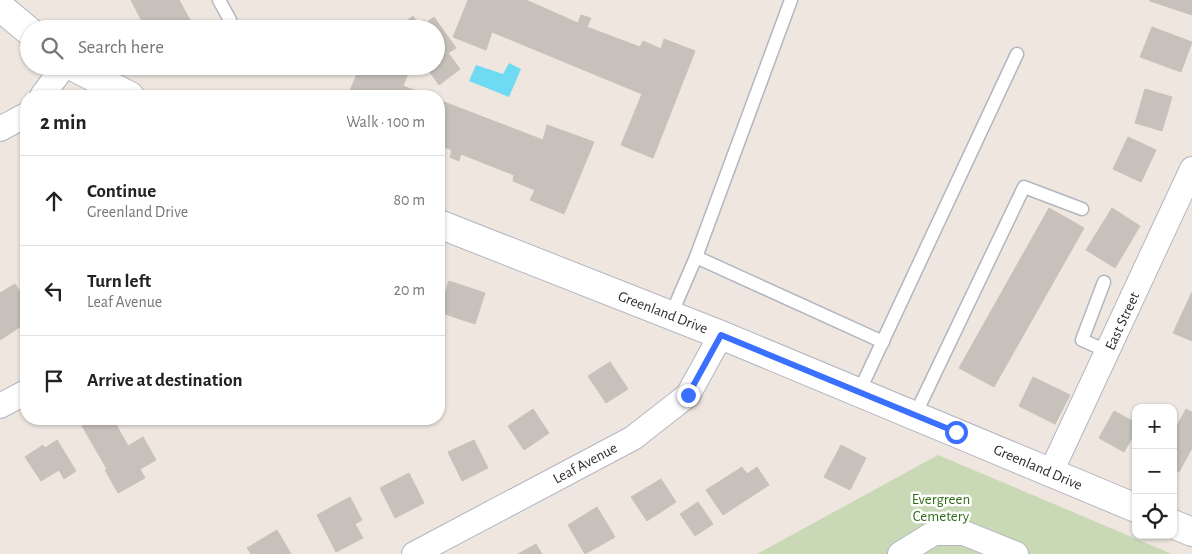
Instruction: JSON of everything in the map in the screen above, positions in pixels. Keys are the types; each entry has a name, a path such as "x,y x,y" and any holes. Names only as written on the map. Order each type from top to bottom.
{"street":[{"path":"0,7 20,24"},
{"path":"46,90 57,75"},
{"path":"89,75 118,90"},
{"path":"0,129 20,118"},
{"name":"East Street","path":"1051,472 1192,169"},
{"name":"Greenland Drive","path":"445,226 721,335 1132,506"},
{"name":"Leaf Avenue","path":"414,554 633,438 688,395 721,335"},
{"path":"0,406 20,395"},
{"path":"1177,526 1192,532"},
{"path":"901,554 934,533 964,533 1016,554"}],"lane":[{"path":"219,0 230,20"},
{"path":"671,316 696,257 791,0"},
{"path":"859,392 1017,54"},
{"path":"915,415 1024,188 1082,210"},
{"path":"696,257 883,342"},
{"path":"1104,282 1082,340 1107,351"}],"green space":[{"name":"Evergreen Cemetery","path":"938,455 1132,537 1132,539 1137,539 1172,554 757,554"}],"water":[{"path":"509,63 521,69 509,97 469,81 476,65 503,74"}],"building":[{"path":"131,0 179,0 190,20 141,20"},
{"path":"468,0 526,0 578,23 581,15 591,18 587,27 640,47 643,41 661,49 664,39 695,51 653,158 621,145 642,94 492,32 486,50 453,37"},
{"path":"1192,0 1192,15 1150,1"},
{"path":"1152,27 1192,42 1181,72 1140,57"},
{"path":"445,32 456,48 448,53 460,69 439,85 432,75 445,75"},
{"path":"356,75 407,75 403,86 413,90 350,90"},
{"path":"1145,89 1172,97 1162,131 1135,123"},
{"path":"445,102 543,140 547,125 594,142 564,214 530,200 535,190 513,181 514,175 461,154 459,161 450,157 452,150 445,147"},
{"path":"1128,137 1156,150 1141,182 1113,169"},
{"path":"1049,208 1084,228 994,387 959,368"},
{"path":"1112,208 1140,226 1115,268 1086,250"},
{"path":"449,281 485,293 475,324 445,314 445,293"},
{"path":"15,284 20,292 20,327 0,340 0,293"},
{"path":"1192,292 1192,341 1173,333"},
{"path":"610,362 628,389 606,403 588,376"},
{"path":"1033,377 1070,395 1055,424 1019,406"},
{"path":"533,409 549,433 524,450 508,426"},
{"path":"1186,409 1192,412 1192,448 1179,472 1177,471 1177,426"},
{"path":"1114,411 1132,421 1132,438 1124,452 1099,438"},
{"path":"116,425 128,446 143,437 156,460 140,469 145,478 118,493 105,470 107,469 82,426"},
{"path":"57,440 76,471 64,479 59,470 41,481 25,457 43,445 45,448"},
{"path":"474,440 488,468 462,481 448,452"},
{"path":"841,445 866,458 850,490 824,477"},
{"path":"742,467 747,474 757,467 769,485 723,515 706,490"},
{"path":"409,473 424,503 395,518 380,488"},
{"path":"661,479 676,502 647,521 631,497"},
{"path":"350,497 362,520 355,524 363,538 336,552 317,515"},
{"path":"698,502 713,524 695,536 680,514"},
{"path":"597,507 615,537 585,554 568,525"},
{"path":"277,530 291,554 251,554 247,548"},
{"path":"536,544 542,554 518,554"}],"route":[{"path":"688,395 721,335 956,432"}]}
